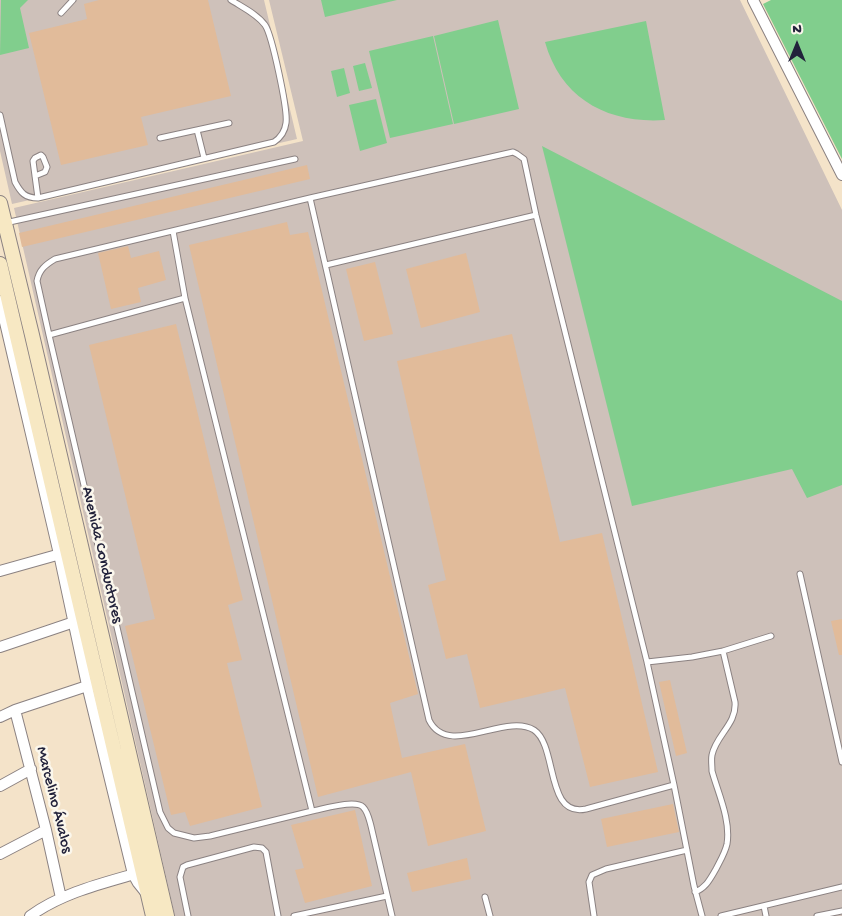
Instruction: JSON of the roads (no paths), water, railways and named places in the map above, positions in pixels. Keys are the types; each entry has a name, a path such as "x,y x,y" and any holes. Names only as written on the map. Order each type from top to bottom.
{"main road":[{"name":"Avenida Conductores","path":"0,203 167,916"},
{"name":"Avenida Conductores","path":"0,264 10,345 63,553 138,873 148,895 153,916"}],"street":[{"path":"754,0 840,172"},
{"path":"0,301 10,345"},
{"path":"0,571 63,553"},
{"path":"0,647 78,620"},
{"path":"0,717 15,710 93,684"},
{"name":"Marcelino Ávalos","path":"15,710 46,830 61,898"},
{"path":"0,786 31,769"},
{"path":"0,854 46,830"},
{"path":"30,916 61,898 98,884 138,873"}],"lane":[{"path":"61,13 73,0"},
{"path":"0,115 15,182 23,195 28,198 38,198 274,142 282,135 287,121 286,108 269,33 257,16 230,0"},
{"path":"160,138 229,123"},
{"path":"197,130 204,158"},
{"path":"392,916 367,812 360,804 349,804 312,811 210,836 194,838 174,834 164,821 160,812 49,335 37,281 38,274 46,264 55,259 513,152 524,160 647,662 695,892 702,916"},
{"path":"5,224 295,159"},
{"path":"35,176 38,198"},
{"path":"310,198 432,726 450,736 461,736 515,726 528,727 538,734 544,745 558,794 563,802 575,810 586,809 674,785"},
{"path":"326,265 536,215"},
{"path":"173,231 185,298 312,811"},
{"path":"49,335 185,298"},
{"path":"800,574 842,762"},
{"path":"647,662 692,657 771,636"},
{"path":"695,892 704,887 711,877 724,853 726,845 727,828 712,771 712,754 733,719 736,708 723,650"},
{"path":"188,916 180,877 183,867 254,848 262,848 266,852 278,916"},
{"path":"594,916 589,882 595,872 687,850"},
{"path":"721,916 842,887"},
{"path":"294,916 387,896"},
{"path":"485,897 490,916"},
{"path":"764,906 766,916"},
{"path":"817,916 842,911"}]}
